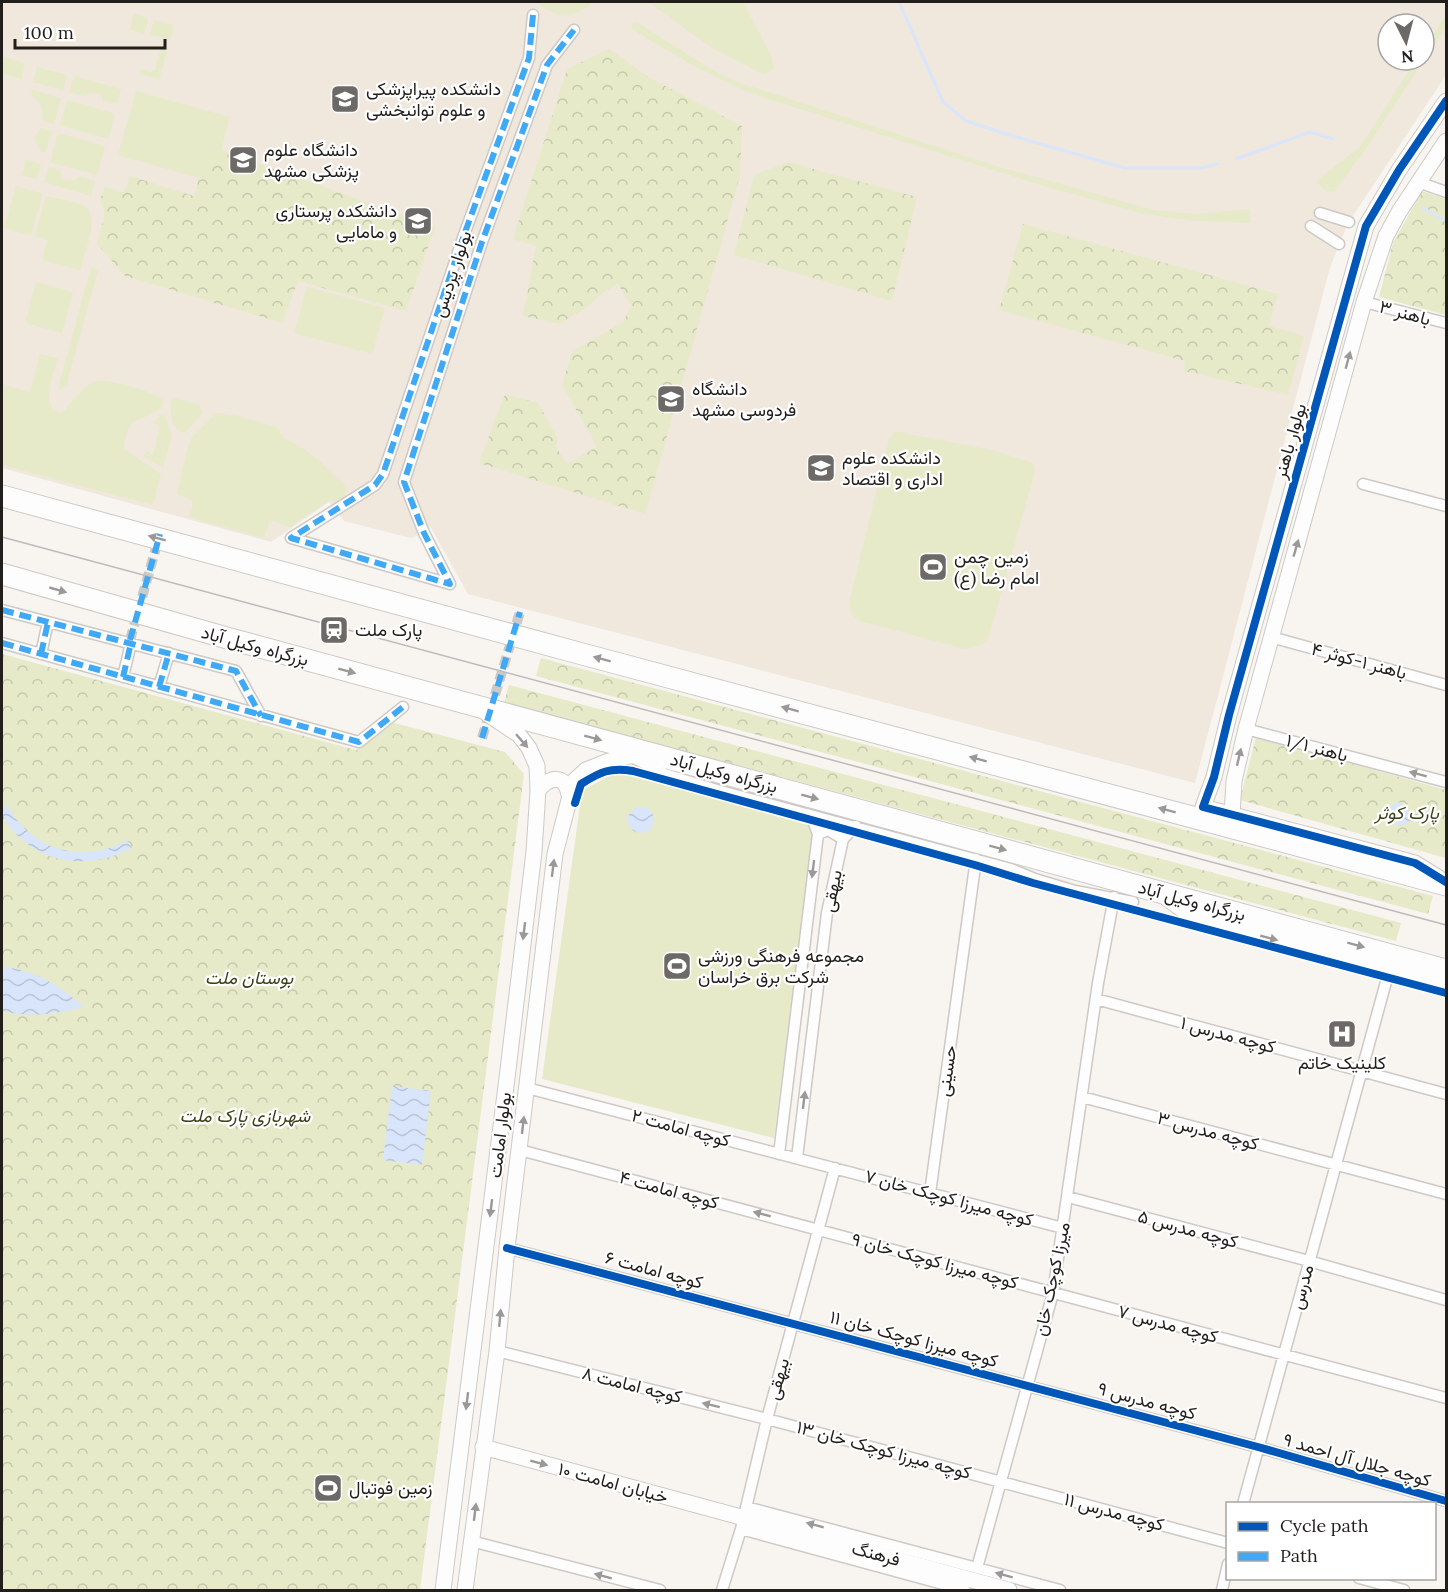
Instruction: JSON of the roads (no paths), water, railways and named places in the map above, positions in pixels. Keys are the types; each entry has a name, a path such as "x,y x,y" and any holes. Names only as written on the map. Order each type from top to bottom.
{"highway":[{"path":"2,496 1293,837 1446,884"},
{"name":"بزرگراه وکیل آباد","path":"2,574 476,706 1446,970"}],"main road":[{"name":"بولوار باهنر","path":"1446,101 1399,170 1366,226 1229,715 1214,777 1203,807 1232,814 1234,781 1246,729 1364,302 1386,236 1446,141"},
{"path":"1268,577 1286,583"},
{"name":"بولوار امامت","path":"443,1590 534,852 538,790 537,766 529,748 519,735 476,706"},
{"name":"بولوار امامت","path":"465,1590 497,1351 507,1248 555,854 574,780 586,770 630,756 653,754"},
{"path":"1214,777 1225,783 1234,781"},
{"path":"538,790 548,781 557,780 567,785 569,795"},
{"path":"1232,814 1293,837"},
{"path":"1158,892 1192,917 1446,985"},
{"name":"خیابان امامت ۱۰","path":"483,1447 743,1518"},
{"name":"فرهنگ","path":"743,1518 1009,1590"}],"street":[{"name":"بولوار پردیس","path":"534,15 529,58 464,235 383,474 375,485 291,538 450,584 424,533 404,482 482,242 547,65 574,30"},
{"path":"1418,182 1446,192"},
{"path":"1320,213 1349,222"},
{"path":"1311,226 1339,244"},
{"name":"باهنر ۳","path":"1364,302 1446,323"},
{"path":"1363,484 1446,506"},
{"path":"2,610 236,670 261,716"},
{"path":"41,654 48,622"},
{"name":"باهنر ۱-کوثر ۴","path":"1271,637 1446,685"},
{"path":"2,643 359,742 403,707"},
{"path":"123,677 131,643"},
{"path":"159,687 169,653"},
{"name":"باهنر ۱/۱","path":"1246,729 1446,782"},
{"path":"630,756 665,774 717,790 1011,869 1075,891 1133,902"},
{"path":"779,1154 818,834 813,821 807,814"},
{"path":"818,834 828,830 843,838 856,826"},
{"name":"بیهقی","path":"797,1158 827,913 843,838"},
{"name":"حسینی","path":"930,1193 976,860"},
{"name":"میرزا کوچک خان","path":"977,1568 1053,1293 1098,983 1114,897"},
{"name":"مدرس","path":"1243,1502 1389,971"},
{"name":"کوچه مدرس ۱","path":"1096,999 1446,1094"},
{"path":"796,1014 814,1017"},
{"name":"کوچه امامت ۲","path":"527,1088 835,1168"},
{"name":"کوچه مدرس ۳","path":"1082,1097 1446,1194"},
{"name":"کوچه امامت ۴","path":"520,1150 818,1230"},
{"name":"بیهقی","path":"722,1590 835,1168"},
{"name":"کوچه میرزا کوچک خان ۷","path":"835,1168 1063,1228"},
{"name":"کوچه مدرس ۵","path":"1068,1197 1446,1300"},
{"name":"کوچه میرزا کوچک خان ۹","path":"818,1230 1053,1293"},
{"name":"کوچه امامت ۶","path":"507,1248 794,1322"},
{"name":"کوچه مدرس ۷","path":"1053,1293 1446,1398"},
{"name":"کوچه میرزا کوچک خان ۱۱","path":"794,1322 1027,1385"},
{"name":"کوچه امامت ۸","path":"497,1351 767,1419"},
{"name":"کوچه مدرس ۹","path":"1027,1385 1258,1447"},
{"name":"کوچه میرزا کوچک خان ۱۳","path":"767,1419 1000,1482"},
{"name":"کوچه جلال آل احمد ۹","path":"1258,1447 1446,1502"},
{"name":"کوچه مدرس ۱۱","path":"1000,1482 1226,1543"},
{"path":"743,1518 977,1568 1060,1590"},
{"path":"743,1518 965,1590"},
{"path":"471,1541 660,1590"},
{"path":"1222,1590 1226,1569"},
{"path":"1366,1580 1404,1590"}],"water":[{"path":"1400,802 1417,819 1398,826 1382,809"},
{"path":"8,806 31,834 60,849 93,852 110,848 127,840 132,848 102,859 70,861 55,858 27,844 15,833 6,822 2,812 2,809"},
{"path":"641,807 650,811 654,820 650,829 641,833 632,829 628,820 632,811"},
{"path":"2,967 36,975 66,992 84,1007 43,1014 2,1011"},
{"path":"392,1086 431,1091 422,1165 383,1160"}],"waterway":[{"path":"899,2 943,102 966,121 1125,168 1201,168 1218,164"},
{"path":"1236,159 1310,132 1333,139"},
{"path":"1423,208 1446,221"}],"tunnel":[{"path":"130,640 159,537"},
{"path":"482,738 520,612"}],"tram line":[{"path":"2,537 1446,925"}],"place":[{"name":"دانشکده پیراپزشکی و علوم توانبخشی","path":"345,99"},
{"name":"دانشگاه علوم پزشکی مشهد","path":"243,160"},
{"name":"دانشکده پرستاری و مامایی","path":"418,221"},
{"name":"دانشگاه فردوسی مشهد","path":"671,399"},
{"name":"دانشکده علوم اداری و اقتصاد","path":"821,468"},
{"name":"زمین چمن امام رضا (ع)","path":"933,567"},
{"name":"پارک ملت","path":"334,630"},
{"name":"مجموعه فرهنگی ورزشی شرکت برق خراسان","path":"677,966"},
{"name":"کلینیک خاتم","path":"1342,1034"},
{"name":"زمین فوتبال","path":"328,1488"}],"park label":[{"name":"پارک کوثر","path":"1407,813"},
{"name":"بوستان ملت","path":"249,978"},
{"name":"شهربازی پارک ملت","path":"245,1116"}]}
